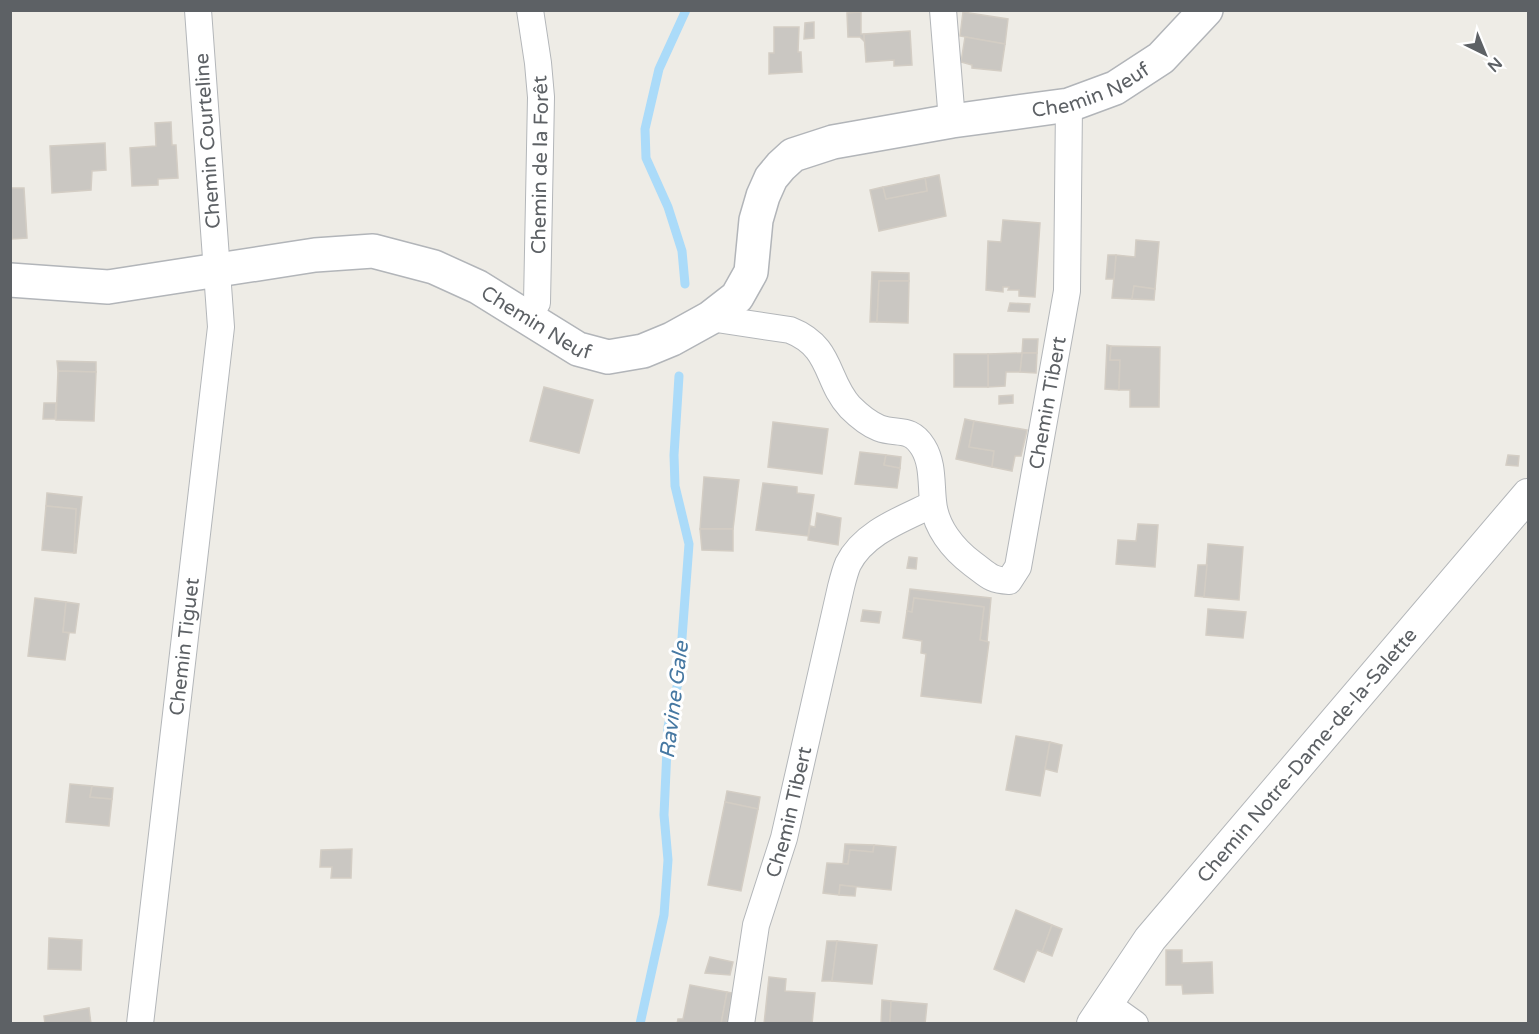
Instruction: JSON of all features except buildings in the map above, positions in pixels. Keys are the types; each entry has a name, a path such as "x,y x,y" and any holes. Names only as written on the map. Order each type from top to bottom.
{"main road":[{"name":"Chemin Neuf","path":"10,279 108,287 315,255 373,251 434,267 478,287 578,349 608,357 643,351 672,339 710,318 737,297 751,272 756,220 763,196 771,178 793,155 833,142 952,121 1069,105 1115,88 1161,58 1206,10"}],"street":[{"name":"Chemin Courteline","path":"198,10 216,271"},
{"name":"Chemin de la Forêt","path":"526,317 537,303 541,132 538,63 530,10"},
{"path":"943,10 952,121"},
{"name":"Chemin Tibert","path":"710,318 790,330 801,334 822,356 840,393 851,407 880,429 898,430 910,434 919,441 928,457 933,504 941,528 957,552 995,580 1009,581 1018,567 1067,291 1069,105"},
{"name":"Chemin Tiguet","path":"140,1023 221,327 216,271"},
{"name":"Chemin Notre-Dame-de-la-Salette","path":"1118,1018 1150,939 1528,495"},
{"name":"Chemin Tibert","path":"741,1023 756,925 784,838 841,587 849,563 861,547 878,532 933,504"}],"waterway":[{"name":"Ravine Gale","path":"685,284 682,251 668,207 646,158 645,129 659,69 686,10"},
{"name":"Ravine Gale","path":"640,1024 664,915 668,860 664,815 668,727 679,678 689,544 675,486 674,455 679,376"}]}
